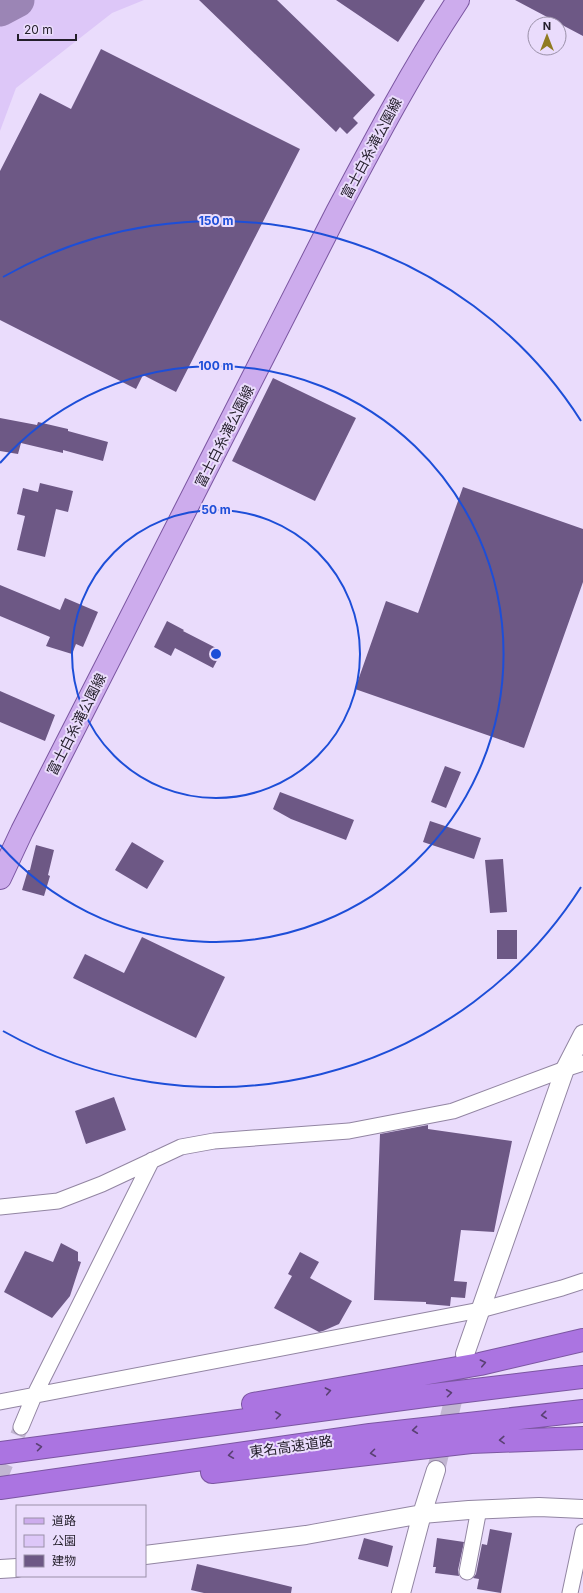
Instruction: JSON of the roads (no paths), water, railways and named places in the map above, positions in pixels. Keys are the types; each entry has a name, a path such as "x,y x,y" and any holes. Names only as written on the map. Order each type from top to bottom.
{"highway":[{"path":"84,1441 237,1407 480,1364 583,1340"},
{"path":"0,1453 425,1396 583,1377"},
{"name":"東名高速道路","path":"2,1488 370,1435 583,1411"},
{"path":"2,1488 99,1482 213,1472 471,1442 583,1438"}],"main road":[{"name":"富士白糸滝公園線","path":"0,878 337,212 390,112 434,37 458,0"}],"street":[{"path":"465,1354 565,1069 583,1034"},
{"path":"0,1207 58,1201 102,1184 181,1147 214,1141 348,1131 453,1110 583,1063"},
{"path":"21,1427 34,1396 152,1160"},
{"path":"0,1402 480,1310 583,1281"},
{"path":"400,1593 436,1470"},
{"path":"146,1555 306,1535 422,1514 540,1507 583,1509"},
{"path":"467,1572 479,1510"},
{"path":"570,1593 583,1532"},
{"path":"0,1569 16,1568"}],"waterway":[{"path":"0,9 17,0"}],"tunnel":[{"path":"436,1470 464,1356"},
{"path":"0,1478 21,1427"}]}
